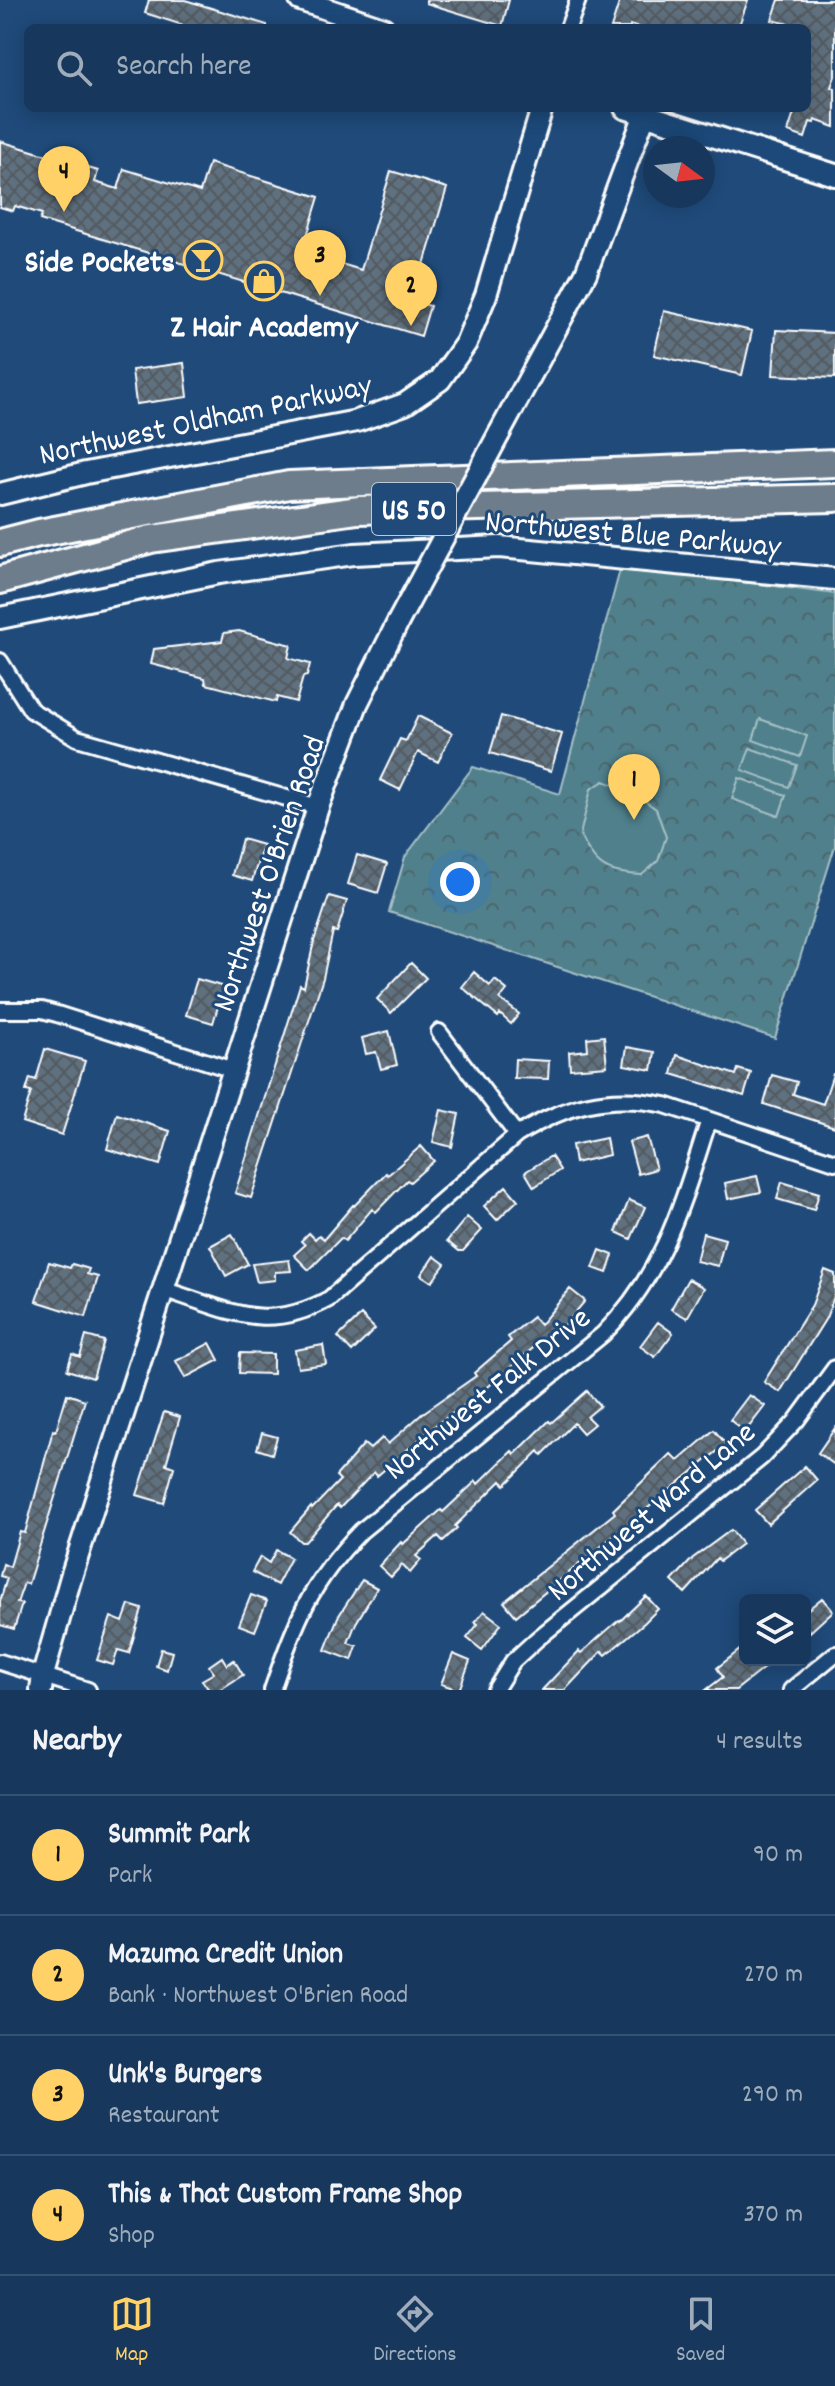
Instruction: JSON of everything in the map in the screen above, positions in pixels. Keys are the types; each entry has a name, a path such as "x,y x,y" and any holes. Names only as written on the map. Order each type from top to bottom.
{"highway":[{"name":"US 50","path":"0,543 289,485 835,463"},
{"name":"US 50","path":"0,580 151,539 358,510 835,498"}],"street":[{"path":"300,0 371,24"},
{"path":"569,24 578,0"},
{"name":"Northwest Oldham Parkway","path":"0,494 86,473 357,421 405,404 440,380 466,343 486,295 541,112"},
{"path":"638,112 835,175"},
{"name":"Northwest O'Brien Road","path":"42,1683 71,1577 233,1070 318,807 357,704 586,273 645,114"},
{"name":"Northwest Blue Parkway","path":"0,618 234,571 354,554 499,547 835,579"},
{"path":"0,661 31,710 77,738 318,807"},
{"path":"0,1010 42,1010 233,1070"},
{"path":"439,1032 517,1135"},
{"path":"165,1290 254,1317 289,1316 307,1311 329,1299 517,1135 543,1119 598,1101 642,1101 835,1162"},
{"name":"Northwest Falk Drive","path":"272,1690 302,1610 335,1558 361,1531 603,1334 623,1314 669,1240 709,1120"},
{"name":"Northwest Ward Lane","path":"495,1690 513,1661 537,1639 762,1457 796,1421 835,1368"},
{"path":"791,1690 835,1654"},
{"path":"0,1662 42,1683 88,1690"}],"green space":[{"path":"621,566 835,594 835,846 775,1038 389,912 405,857 473,767 560,794"},
{"path":"760,719 807,736 800,757 753,740"},
{"path":"750,748 797,765 789,787 742,770"},
{"path":"739,778 786,795 779,816 732,799"},
{"path":"604,781 635,794 656,809 666,837 658,861 642,875 619,873 604,867 597,862 580,835 591,789"}],"building":[{"path":"149,0 185,0 264,24 179,24 145,13"},
{"path":"426,0 509,0 503,24 426,3"},
{"path":"620,0 748,0 739,24 612,24"},
{"path":"779,0 835,0 835,76 831,87 835,88 835,127 815,120 814,123 810,122 805,138 788,132 794,113 791,112 811,112 811,24 772,20"},
{"path":"0,141 98,171 95,182 118,189 124,169 200,192 209,163 319,197 302,252 361,270 391,171 447,188 413,301 430,306 421,336 40,220 42,214 15,206 13,211 0,207"},
{"path":"664,311 752,331 742,375 654,355"},
{"path":"776,330 835,333 835,378 773,375"},
{"path":"184,363 188,397 136,404 132,370"},
{"path":"239,631 291,645 288,658 310,664 296,702 277,697 276,702 206,684 205,678 151,664 154,649 222,641 224,633"},
{"path":"418,716 452,733 438,762 418,752 400,790 380,780 400,739 406,741"},
{"path":"501,716 562,734 551,771 490,753"},
{"path":"242,839 263,845 252,881 232,875"},
{"path":"357,855 387,864 378,893 348,884"},
{"path":"329,896 347,901 337,932 333,931 323,978 251,1198 235,1193 300,985 304,987 314,941"},
{"path":"411,963 426,978 391,1013 377,999"},
{"path":"474,972 490,986 495,980 507,990 500,999 519,1014 511,1024 462,987"},
{"path":"197,979 224,987 213,1023 186,1015"},
{"path":"389,1031 397,1065 381,1069 376,1052 366,1054 362,1038"},
{"path":"604,1036 607,1066 570,1069 569,1052 588,1050 587,1038"},
{"path":"627,1047 655,1052 652,1070 624,1065"},
{"path":"45,1049 85,1061 62,1135 22,1122 31,1092 26,1091 30,1078 36,1080"},
{"path":"677,1055 736,1075 738,1069 751,1073 744,1096 672,1074"},
{"path":"515,1059 549,1061 548,1079 514,1078"},
{"path":"833,1074 835,1127 764,1104 772,1075 797,1082 793,1094 823,1104"},
{"path":"441,1110 459,1114 452,1147 433,1142"},
{"path":"117,1114 170,1131 160,1165 107,1149"},
{"path":"647,1137 656,1169 638,1174 629,1142"},
{"path":"606,1138 609,1155 575,1163 572,1145"},
{"path":"421,1146 434,1161 410,1182 407,1180 376,1212 372,1209 345,1241 341,1238 309,1270 294,1255 305,1245 301,1241 309,1233 315,1239 319,1235 324,1239 386,1173 388,1175"},
{"path":"551,1156 560,1170 534,1187 525,1172"},
{"path":"757,1176 761,1192 728,1199 725,1183"},
{"path":"782,1182 819,1193 814,1210 777,1199"},
{"path":"506,1186 518,1200 497,1220 484,1206"},
{"path":"629,1200 645,1207 631,1239 616,1232"},
{"path":"467,1217 482,1230 463,1251 459,1251 447,1241"},
{"path":"703,1233 725,1239 718,1266 696,1261"},
{"path":"232,1234 248,1264 226,1276 210,1246"},
{"path":"600,1250 613,1255 607,1273 593,1268"},
{"path":"434,1256 445,1264 432,1282 421,1275"},
{"path":"289,1260 291,1271 275,1272 275,1280 257,1282 252,1264"},
{"path":"49,1262 89,1269 87,1274 98,1277 86,1317 36,1301"},
{"path":"825,1270 835,1274 835,1294 826,1318 780,1392 764,1382 812,1305"},
{"path":"688,1279 704,1288 687,1318 671,1309"},
{"path":"570,1289 585,1301 564,1326 561,1324 377,1476 374,1472 340,1508 337,1505 305,1542 290,1532 340,1480 336,1476 364,1444 370,1449 382,1438 388,1444 423,1413 476,1376 474,1373 511,1341 508,1337 533,1317 540,1325"},
{"path":"361,1315 375,1329 352,1352 338,1337"},
{"path":"658,1322 673,1333 655,1357 640,1346"},
{"path":"86,1336 104,1341 93,1378 67,1370 72,1354 80,1357"},
{"path":"210,1343 219,1360 185,1378 176,1361"},
{"path":"323,1345 326,1364 298,1368 295,1350"},
{"path":"240,1353 273,1354 273,1374 239,1373"},
{"path":"587,1391 600,1406 587,1417 594,1424 583,1433 574,1423 542,1455 539,1451 505,1485 501,1481 443,1541 438,1536 416,1556 421,1560 410,1573 402,1565 391,1577 379,1566 401,1542 403,1544 441,1510 443,1512 476,1481 478,1484 512,1451 515,1454 549,1421 551,1423"},
{"path":"67,1394 85,1400 28,1584 24,1583 17,1603 22,1604 14,1629 0,1625 0,1601 7,1578 0,1576 3,1564 10,1567 20,1532 25,1533 53,1430 56,1431"},
{"path":"749,1395 765,1406 745,1432 730,1420"},
{"path":"164,1412 180,1417 166,1464 174,1467 164,1503 137,1495"},
{"path":"835,1428 835,1465 818,1453"},
{"path":"714,1430 726,1444 516,1616 504,1602 615,1513 613,1510 671,1454 678,1461"},
{"path":"262,1433 277,1437 272,1454 257,1449"},
{"path":"805,1466 817,1480 768,1524 755,1510"},
{"path":"731,1530 742,1544 720,1561 717,1558 685,1593 672,1581 693,1558"},
{"path":"276,1550 291,1558 277,1585 252,1572 260,1557 269,1563"},
{"path":"362,1580 377,1588 348,1643 357,1646 352,1660 325,1650 338,1617"},
{"path":"251,1595 267,1601 255,1631 239,1625"},
{"path":"646,1596 658,1609 644,1623 606,1655 602,1651 565,1690 542,1690 579,1651 581,1653 620,1621"},
{"path":"822,1598 833,1611 811,1631 811,1607"},
{"path":"129,1605 142,1609 129,1653 118,1650 113,1665 97,1660 111,1617 123,1622"},
{"path":"484,1611 501,1624 482,1650 467,1638"},
{"path":"161,1649 172,1652 167,1670 156,1666"},
{"path":"739,1651 739,1666 766,1666 736,1690 706,1690 723,1677 717,1668"},
{"path":"453,1654 470,1661 459,1690 441,1684"},
{"path":"222,1657 227,1665 234,1660 243,1675 219,1690 209,1690 202,1680 214,1673 209,1666"}],"place":[{"name":"This & That Custom Frame Shop","path":"64,212"},
{"name":"Side Pockets","path":"203,260"},
{"name":"Z Hair Academy","path":"264,281"},
{"name":"Unk's Burgers","path":"320,296"},
{"name":"Mazuma Credit Union","path":"411,326"},
{"name":"Summit Park","path":"634,820"}]}
